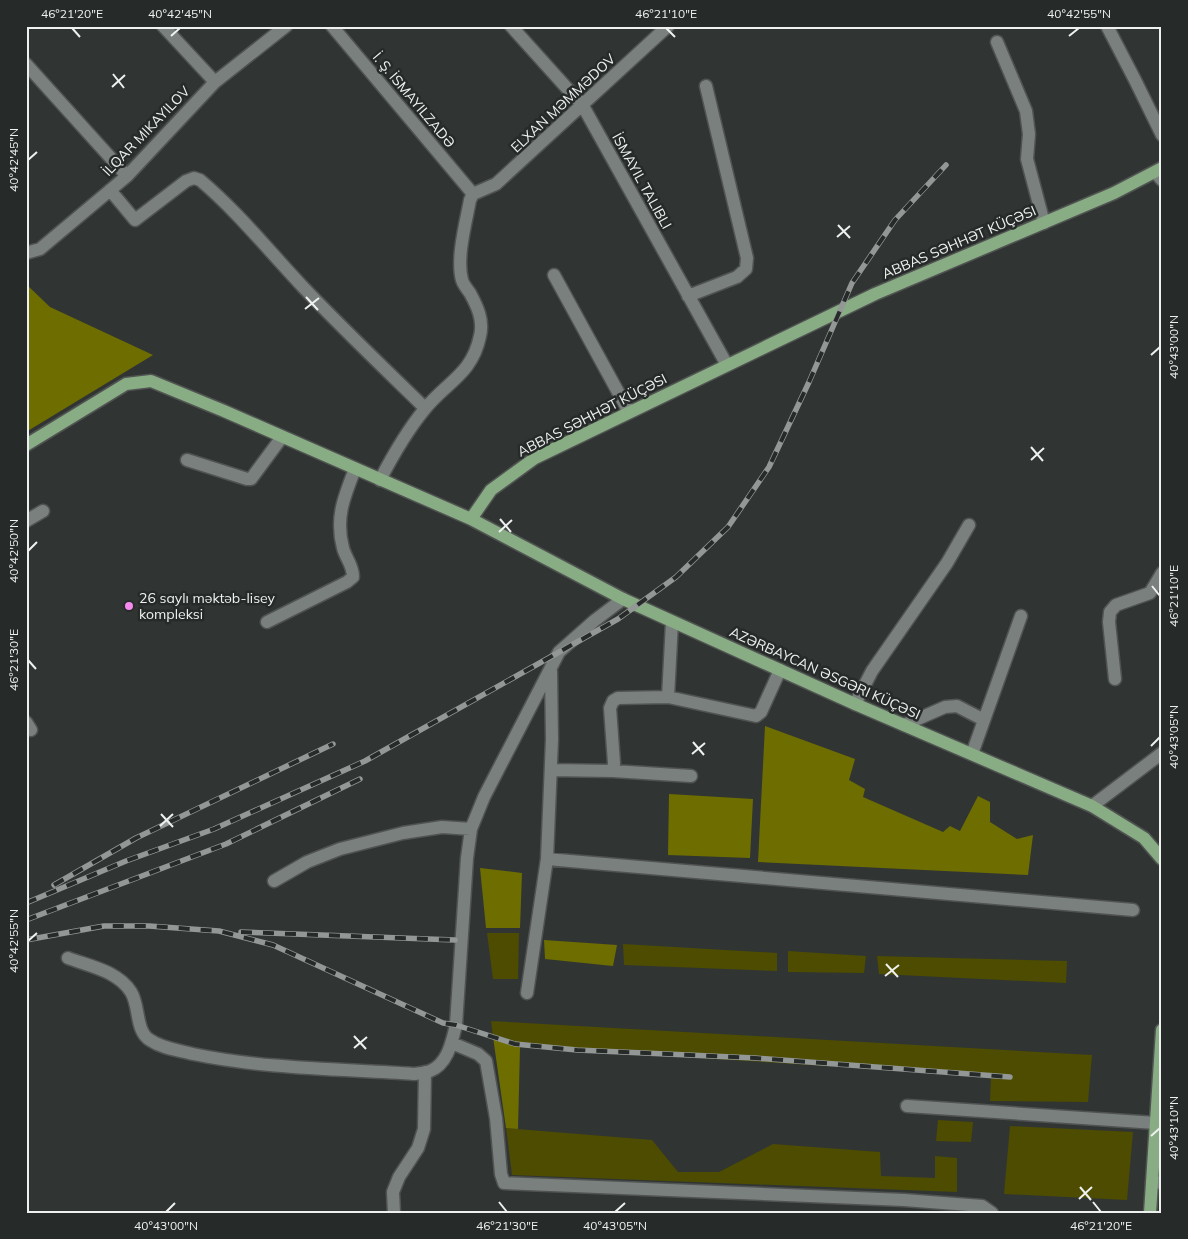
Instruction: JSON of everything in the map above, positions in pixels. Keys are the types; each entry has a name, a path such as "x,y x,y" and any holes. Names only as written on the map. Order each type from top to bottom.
{"main road":[{"name":"ABBAS SƏHHƏT KÜÇƏSI","path":"471,519 491,490 535,458 875,294 1160,173"},
{"path":"26,445 126,384 151,381 471,519"},
{"name":"AZƏRBAYCAN ƏSGƏRI KÜÇƏSI","path":"471,519 623,600 855,704 1092,806 1144,838 1162,858"},
{"path":"1150,1213 1157,1183 1156,1123 1162,1030"}],"street":[{"path":"163,26 215,82"},
{"path":"26,253 40,249 127,176 215,82 286,26"},
{"path":"332,26 473,194 470,200 461,254 462,280 474,301 481,319 481,335 474,356 463,372 425,408 397,447 380,480"},
{"path":"511,26 583,106 727,365"},
{"name":"ELXAN MƏMMƏDOV","path":"473,194 496,184 668,26"},
{"path":"1107,26 1162,135"},
{"path":"997,42 1026,111 1028,134 1027,159 1044,223"},
{"path":"26,64 127,176"},
{"path":"688,296 737,277 746,269 747,258 706,86"},
{"path":"110,190 135,220 186,181 194,178 200,180 243,220 287,270 360,346 425,408"},
{"path":"554,275 629,412"},
{"path":"187,460 251,479 282,437"},
{"path":"267,622 347,582 353,577 353,568 344,552 339,533 342,503 355,469"},
{"path":"26,520 43,511"},
{"path":"855,704 872,672 947,563 969,525"},
{"path":"1115,679 1109,622 1110,612 1116,604 1150,593 1162,573"},
{"path":"68,958 106,972 120,980 131,992 140,1026 147,1039 160,1046 230,1061 414,1074 431,1071 441,1063 451,1048 456,1025 467,858 471,829 484,796 559,652 594,621 623,600"},
{"path":"972,754 1021,616"},
{"path":"668,697 672,622"},
{"path":"527,994 547,859 551,770 551,668"},
{"path":"613,771 610,708 613,701 618,698 668,697 756,716 761,712 780,670"},
{"path":"904,725 945,706 957,706 984,720"},
{"path":"1092,806 1162,753"},
{"path":"551,770 613,771 691,776"},
{"path":"274,881 307,862 340,849 403,833 442,826 471,829"},
{"path":"547,859 1133,910"},
{"path":"452,1043 478,1054 486,1061 496,1118 501,1174 504,1184 904,1200 982,1206 992,1213"},
{"path":"394,1213 393,1192 399,1177 418,1148 424,1129 425,1072"},
{"path":"907,1106 1156,1123"}],"shaded area":[{"path":"26,284 50,307 153,355 26,432"},
{"path":"765,726 855,759 849,780 865,789 863,797 943,832 950,826 960,831 978,796 990,802 990,822 1017,839 1033,835 1028,875 758,862"},
{"path":"669,794 753,799 750,858 668,855"},
{"path":"480,868 522,873 520,928 486,928"},
{"path":"487,933 519,933 518,979 493,979"},
{"path":"544,940 617,945 613,966 545,959"},
{"path":"623,944 777,953 777,971 624,965"},
{"path":"788,951 866,956 864,973 788,972"},
{"path":"877,956 1067,961 1066,983 879,974"},
{"path":"491,1021 1092,1055 1088,1102 990,1101 991,1076 520,1047 493,1037"},
{"path":"493,1037 520,1047 518,1129 506,1128"},
{"path":"938,1120 973,1122 971,1142 936,1141"},
{"path":"1010,1126 1133,1132 1127,1200 1004,1194"},
{"path":"506,1128 652,1140 678,1172 719,1172 773,1144 880,1152 881,1176 935,1178 935,1156 957,1158 957,1192 512,1175"}],"railway":[{"path":"26,903 126,861 214,829 365,761 618,619 676,577 728,527 769,467 809,382 852,283 895,220 946,165"},
{"path":"54,885 136,838 333,744"},
{"path":"26,920 226,844 360,779"},
{"path":"26,940 104,926 149,926 219,931 273,945 443,1023 456,1025 515,1044 577,1050 755,1058 1010,1077"},
{"path":"241,932 455,940"}],"place":[{"name":"26 saylı məktəb-lisey kompleksi","path":"129,606"}]}
